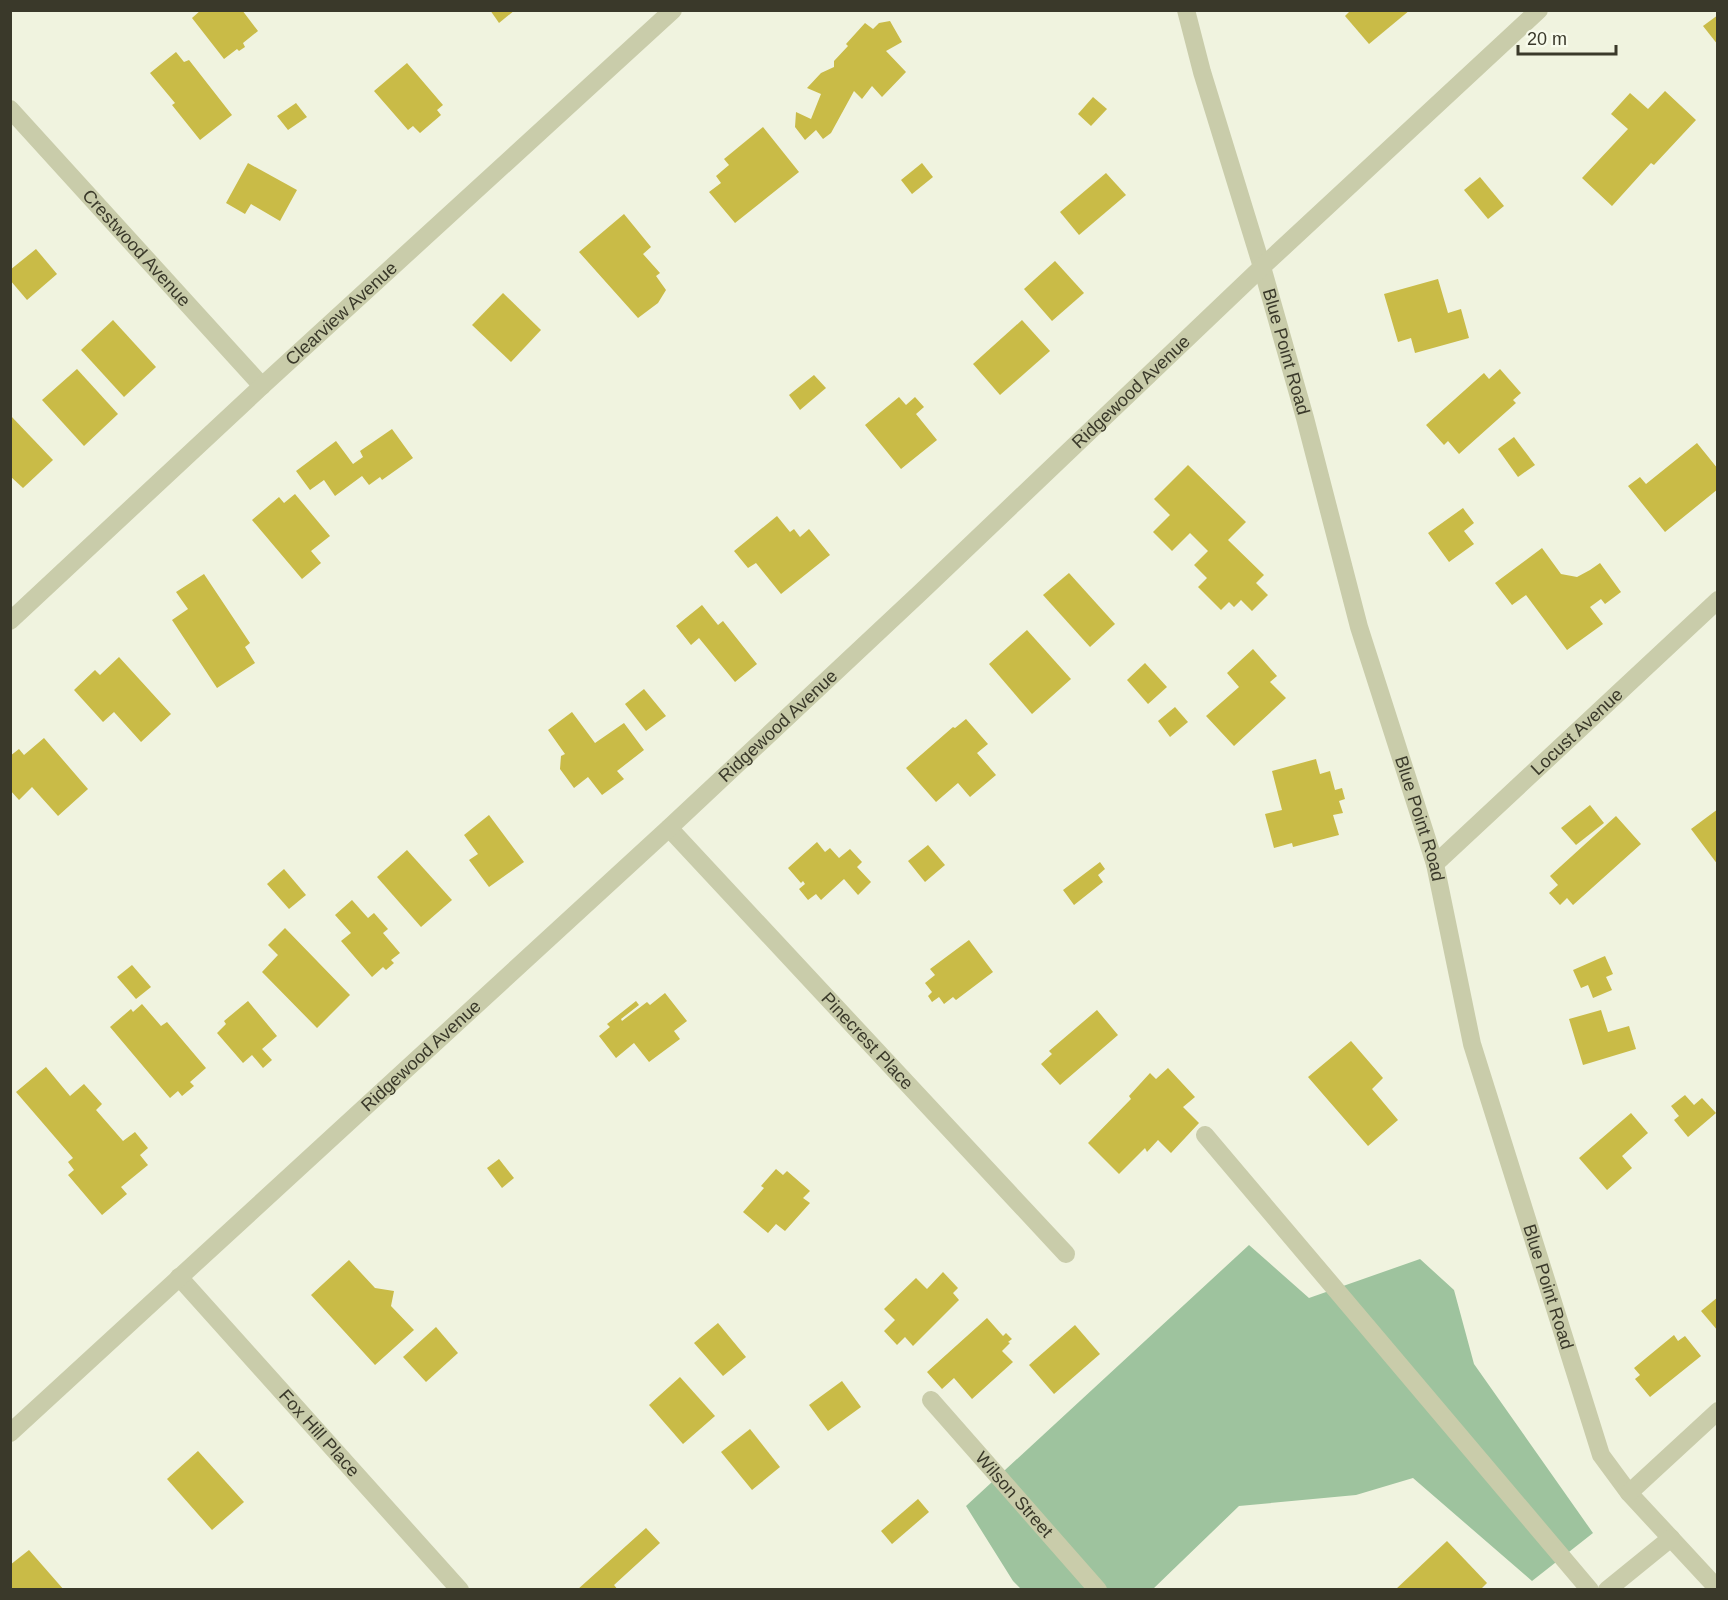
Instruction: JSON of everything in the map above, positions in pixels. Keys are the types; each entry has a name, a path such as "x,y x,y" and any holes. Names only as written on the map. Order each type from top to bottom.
{"street":[{"name":"Clearview Avenue","path":"10,621 262,386 673,10"},
{"name":"Blue Point Road","path":"1186,10 1202,72 1262,267 1305,418 1359,627 1435,864 1472,1044 1601,1455 1629,1493 1718,1589"},
{"name":"Ridgewood Avenue","path":"10,1433 669,828 1262,267 1539,10"},
{"name":"Crestwood Avenue","path":"10,109 262,386"},
{"name":"Locust Avenue","path":"1435,864 1718,600"},
{"name":"Pinecrest Place","path":"669,828 1066,1254"},
{"path":"1205,1135 1590,1590"},
{"name":"Fox Hill Place","path":"179,1277 460,1590"},
{"name":"Wilson Street","path":"931,1400 1098,1590"},
{"path":"1629,1493 1718,1411"},
{"path":"1607,1590 1671,1538"}],"green space":[{"path":"1249,1245 1309,1298 1420,1259 1454,1290 1474,1364 1593,1533 1532,1581 1413,1478 1356,1495 1239,1506 1153,1589 1022,1590 1013,1581 966,1506"}],"building":[{"path":"201,10 242,10 258,31 243,43 245,47 239,51 237,49 224,59 192,18"},
{"path":"490,10 515,10 499,23"},
{"path":"1351,10 1410,10 1369,44 1345,16"},
{"path":"1718,15 1718,45 1703,26"},
{"path":"890,21 902,42 886,51 906,72 882,97 872,86 862,99 854,91 831,133 823,139 816,130 805,140 795,127 796,112 811,119 821,94 807,88 821,73 834,67 834,61 865,23 873,29 879,23"},
{"path":"176,52 184,62 189,60 232,115 200,140 172,105 175,103 150,73"},
{"path":"407,63 443,105 437,110 441,115 420,133 413,126 408,130 374,91"},
{"path":"1665,91 1696,120 1654,165 1651,163 1612,206 1582,178 1628,129 1611,114 1630,93 1648,109"},
{"path":"1093,97 1107,109 1091,126 1078,114"},
{"path":"296,103 307,117 288,130 277,116"},
{"path":"763,127 799,172 735,223 709,192 721,183 716,176 729,165 724,159"},
{"path":"248,163 297,190 280,221 251,204 245,214 226,203"},
{"path":"922,163 933,177 912,194 901,180"},
{"path":"1106,173 1126,195 1079,235 1060,212"},
{"path":"1480,177 1504,206 1488,219 1464,190"},
{"path":"624,214 651,247 643,254 660,273 656,276 666,290 658,303 638,318 579,252"},
{"path":"36,249 57,274 27,300 10,280 10,270"},
{"path":"1055,261 1084,293 1052,321 1024,289"},
{"path":"1438,279 1448,313 1461,309 1469,338 1415,353 1411,338 1398,342 1384,294"},
{"path":"503,293 541,330 511,362 472,325"},
{"path":"113,320 156,367 124,397 81,350"},
{"path":"1022,320 1050,351 1000,395 973,364"},
{"path":"77,369 118,414 84,446 42,400"},
{"path":"1500,369 1521,393 1513,400 1516,403 1459,454 1448,441 1444,445 1426,425 1484,373 1489,379"},
{"path":"814,375 826,388 800,410 789,395"},
{"path":"899,397 906,405 915,397 924,407 916,414 937,440 901,469 865,425"},
{"path":"10,415 53,460 23,488 10,476"},
{"path":"392,429 413,458 382,480 380,477 369,485 362,476 335,496 324,480 310,490 296,471 336,441 353,464 363,457 360,451"},
{"path":"1514,437 1535,465 1518,477 1498,449"},
{"path":"1697,443 1718,469 1718,489 1665,532 1628,486 1640,477 1646,484"},
{"path":"1188,465 1246,522 1228,540 1264,575 1256,583 1268,595 1252,611 1241,600 1234,607 1229,602 1221,610 1198,587 1207,578 1194,565 1208,551 1190,533 1172,551 1153,532 1170,515 1154,499"},
{"path":"295,494 330,536 311,551 321,563 302,579 252,520 279,497 284,503"},
{"path":"1463,508 1474,523 1464,531 1474,544 1449,562 1428,533"},
{"path":"777,516 790,532 794,529 800,537 809,529 830,555 781,594 756,563 748,568 734,551"},
{"path":"1542,548 1561,574 1577,577 1600,563 1621,592 1605,604 1601,599 1590,607 1603,624 1567,650 1526,595 1512,605 1495,583"},
{"path":"1069,573 1115,624 1090,647 1043,595"},
{"path":"204,574 250,643 245,647 255,663 217,688 172,620 188,609 176,592"},
{"path":"702,605 718,625 723,621 757,664 735,682 699,638 691,645 676,626"},
{"path":"1027,630 1071,679 1032,714 989,664"},
{"path":"1253,649 1277,676 1270,682 1286,698 1234,746 1206,716 1239,687 1227,673"},
{"path":"119,657 171,714 141,742 114,712 103,722 74,690 95,670 100,675"},
{"path":"1145,663 1167,687 1148,704 1127,680"},
{"path":"644,689 666,716 646,731 625,704"},
{"path":"1175,707 1188,722 1170,737 1158,721"},
{"path":"572,712 595,743 624,723 644,750 617,771 624,779 602,795 588,777 574,788 560,769 561,756 565,754 548,730"},
{"path":"966,719 988,744 977,753 996,775 970,797 958,783 936,802 906,768 953,727 955,728"},
{"path":"44,738 88,789 58,816 32,787 19,800 10,790 10,756 19,749 24,755"},
{"path":"1316,759 1320,774 1330,771 1335,790 1342,788 1345,799 1339,801 1343,813 1333,815 1339,835 1293,847 1292,843 1274,848 1265,814 1282,810 1272,771"},
{"path":"1590,805 1604,823 1576,845 1561,828"},
{"path":"1718,809 1718,865 1691,829"},
{"path":"489,815 524,862 489,887 469,860 478,854 464,835"},
{"path":"1616,816 1641,844 1573,905 1567,898 1560,905 1549,893 1558,885 1550,876"},
{"path":"817,842 825,852 830,848 839,858 850,849 862,862 857,867 871,882 858,895 844,879 821,900 816,894 808,900 799,889 805,884 803,881 801,883 788,868"},
{"path":"928,845 945,865 925,882 908,861"},
{"path":"407,850 452,900 421,927 377,877"},
{"path":"1100,862 1105,869 1098,875 1103,882 1074,905 1063,890"},
{"path":"284,869 306,895 289,909 267,884"},
{"path":"352,900 368,918 374,913 388,929 383,933 400,953 391,960 394,963 386,970 383,967 372,977 341,941 351,933 335,915"},
{"path":"285,928 350,995 317,1028 262,972 278,955 268,945"},
{"path":"969,940 993,972 956,1000 953,997 944,1004 939,997 932,1002 928,996 932,992 925,983 935,975 930,969"},
{"path":"1605,956 1613,974 1606,977 1612,990 1593,998 1588,985 1581,988 1573,970"},
{"path":"132,965 151,987 136,999 117,977"},
{"path":"665,993 687,1021 674,1031 680,1039 649,1062 634,1043 616,1058 599,1036 610,1027 607,1024 636,1001 639,1005 621,1019 622,1021 647,1002 650,1005"},
{"path":"248,1001 277,1036 262,1049 272,1060 263,1068 252,1055 243,1063 217,1033 226,1024 224,1021"},
{"path":"142,1004 161,1026 167,1022 206,1068 190,1082 194,1086 182,1096 178,1091 170,1098 110,1027 131,1009 133,1012"},
{"path":"1097,1010 1118,1035 1060,1085 1041,1064 1052,1054 1049,1051"},
{"path":"1601,1010 1608,1032 1629,1026 1636,1049 1583,1065 1569,1019"},
{"path":"1351,1041 1383,1078 1372,1089 1398,1120 1368,1146 1308,1077"},
{"path":"46,1067 70,1096 84,1084 102,1104 96,1110 123,1141 135,1132 148,1148 140,1155 148,1165 121,1187 127,1194 102,1215 68,1175 74,1170 68,1162 73,1158 16,1092"},
{"path":"1168,1068 1195,1097 1183,1107 1199,1123 1171,1153 1158,1140 1147,1152 1145,1148 1119,1174 1088,1143 1131,1099 1129,1096 1150,1073 1156,1079"},
{"path":"1685,1095 1694,1105 1702,1098 1716,1113 1688,1137 1674,1120 1679,1116 1671,1106"},
{"path":"1631,1113 1648,1133 1622,1156 1632,1168 1607,1190 1579,1158"},
{"path":"499,1159 514,1178 502,1188 487,1168"},
{"path":"776,1169 783,1175 787,1171 810,1191 803,1198 810,1203 785,1231 776,1224 768,1233 743,1212 764,1188 761,1186"},
{"path":"349,1260 375,1288 394,1291 391,1306 414,1330 375,1365 311,1295"},
{"path":"943,1272 958,1288 953,1293 959,1300 913,1346 905,1337 897,1345 884,1331 895,1320 884,1309 916,1278 927,1289"},
{"path":"1718,1297 1718,1331 1701,1311"},
{"path":"987,1318 1003,1336 1006,1333 1012,1339 1002,1351 1013,1362 972,1399 954,1378 942,1389 927,1372"},
{"path":"718,1323 746,1357 723,1376 694,1343"},
{"path":"1075,1325 1100,1354 1054,1394 1029,1365"},
{"path":"436,1327 458,1353 426,1382 403,1357"},
{"path":"1674,1335 1678,1341 1685,1336 1701,1356 1650,1397 1635,1379 1640,1375 1634,1368"},
{"path":"680,1377 715,1416 683,1444 649,1405"},
{"path":"842,1381 861,1407 828,1431 809,1405"},
{"path":"750,1429 780,1467 752,1490 721,1452"},
{"path":"198,1451 244,1502 212,1530 167,1479"},
{"path":"918,1499 929,1512 892,1544 881,1531"},
{"path":"646,1528 660,1543 614,1585 618,1590 577,1590"},
{"path":"1447,1541 1487,1583 1480,1590 1395,1590"},
{"path":"29,1550 64,1590 10,1590 10,1565"}]}
